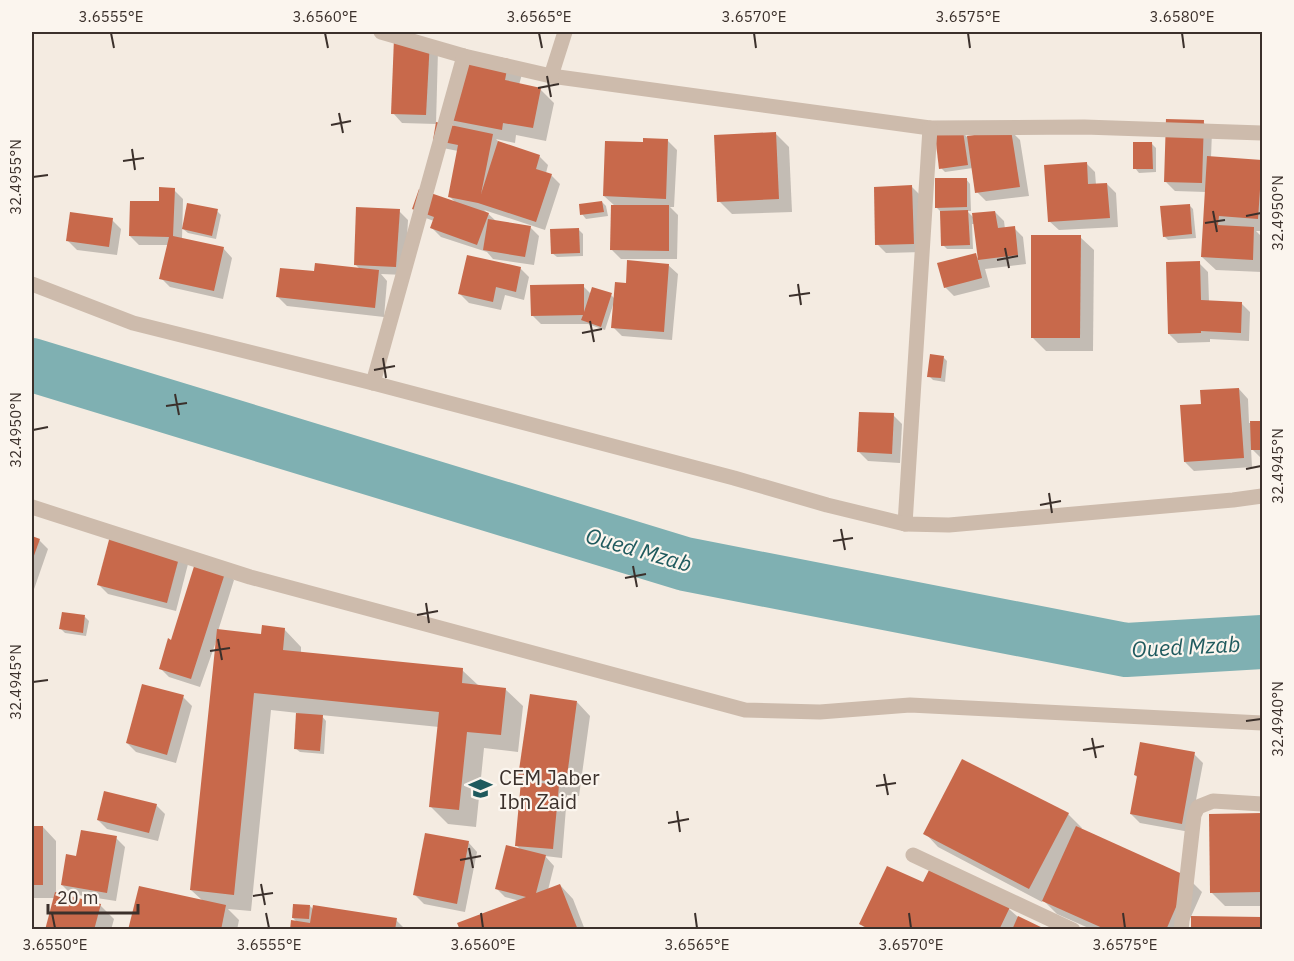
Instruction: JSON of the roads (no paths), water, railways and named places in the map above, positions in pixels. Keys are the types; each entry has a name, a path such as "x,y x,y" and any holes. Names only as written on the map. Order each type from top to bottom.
{"street":[{"path":"381,32 464,56 551,76 930,128 1084,127 1263,134"},
{"path":"551,76 565,32"},
{"path":"373,383 464,56"},
{"path":"905,524 930,128"},
{"path":"32,284 133,323 373,383 905,524 949,525 1263,496"},
{"path":"32,507 250,577 745,710 820,712 910,705 1263,723"},
{"path":"1181,930 1194,815 1198,807 1213,801 1263,804"},
{"path":"913,855 1073,930"}],"waterway":[{"name":"Oued Mzab","path":"32,365 685,564 1126,650 1262,642"}],"place":[{"name":"CEM Jaber Ibn Zaid","path":"481,789"}]}
